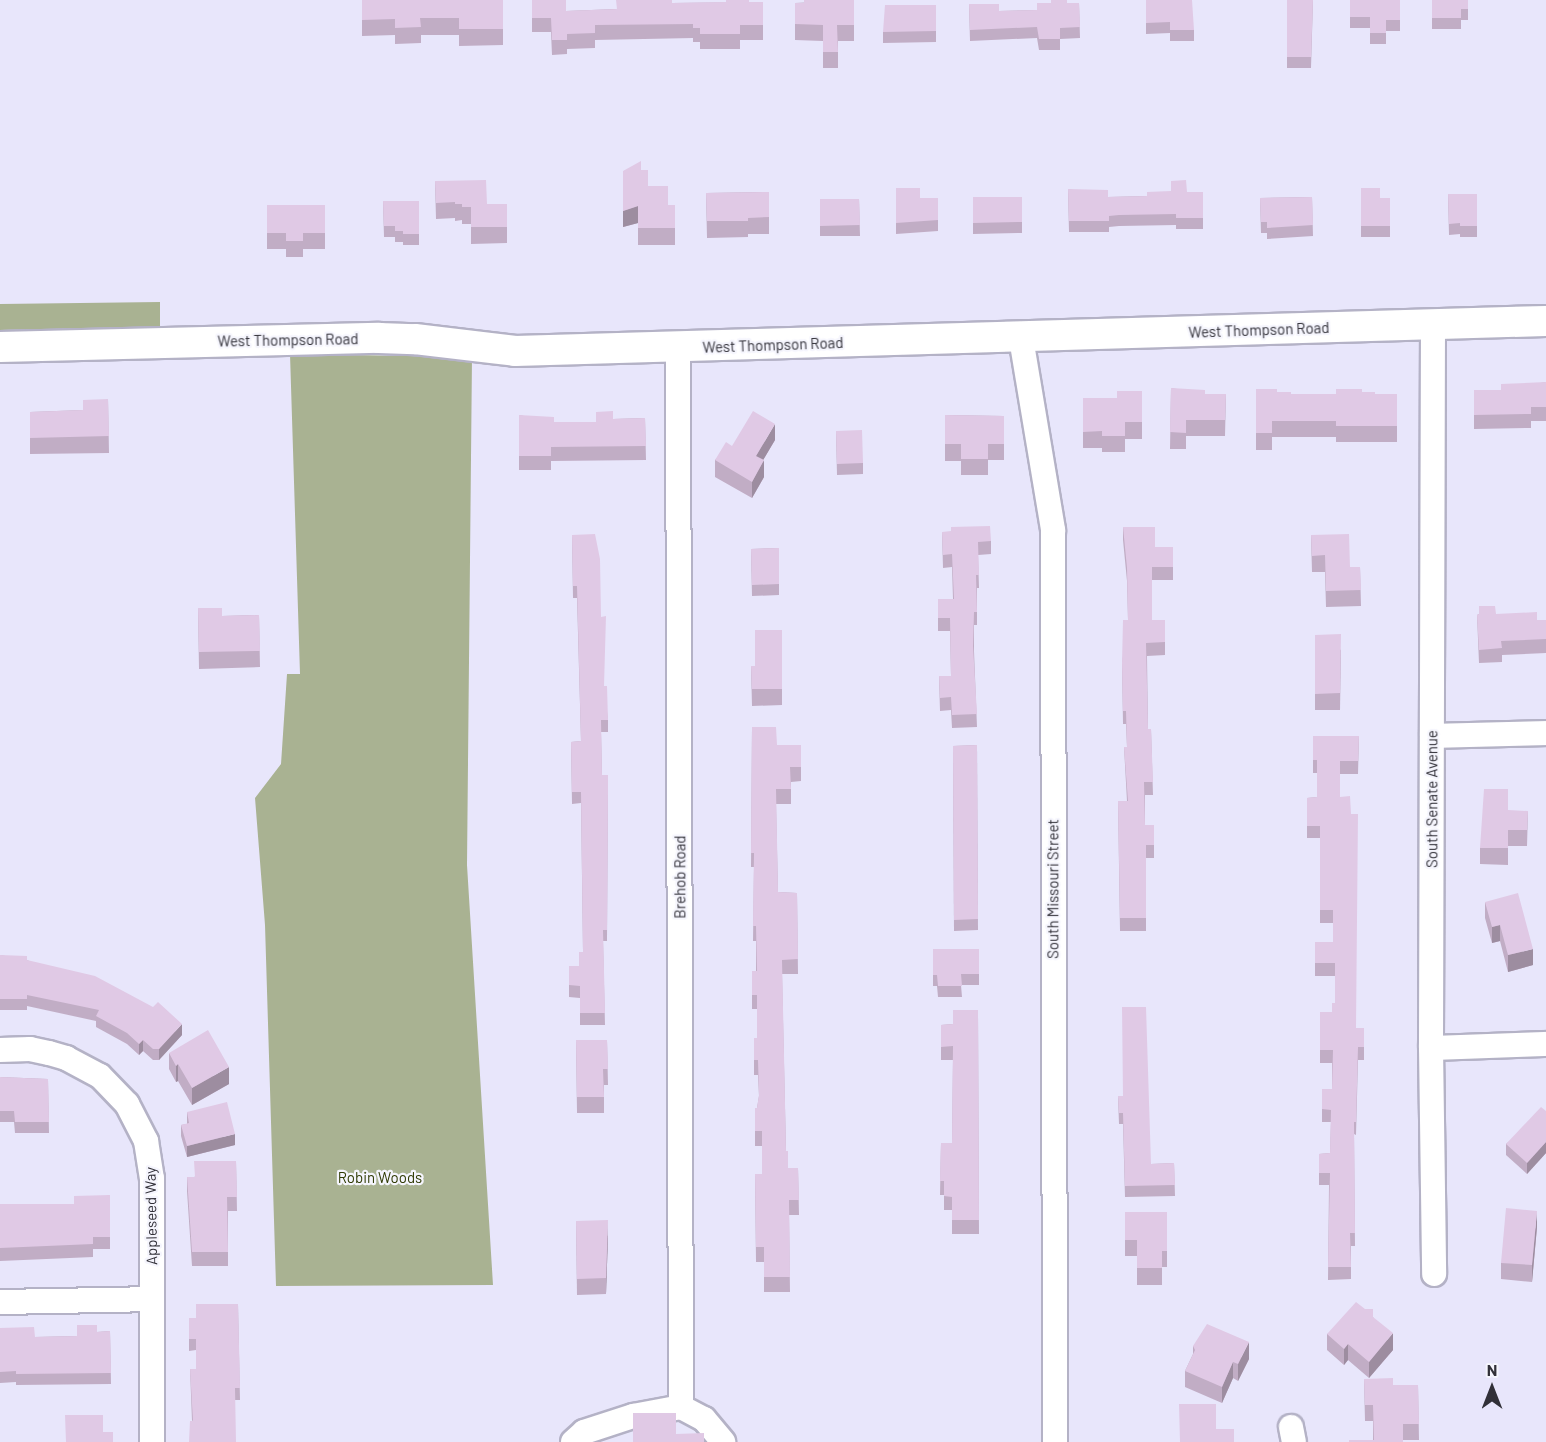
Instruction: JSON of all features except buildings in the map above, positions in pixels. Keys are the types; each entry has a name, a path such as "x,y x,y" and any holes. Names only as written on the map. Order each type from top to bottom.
{"main road":[{"name":"West Thompson Road","path":"0,347 379,338 415,339 515,351 1546,321"}],"street":[{"name":"South Senate Avenue","path":"1433,325 1431,1048 1434,1274"},
{"name":"South Missouri Street","path":"1021,338 1053,530 1055,1442"},
{"name":"Brehob Road","path":"678,347 681,1407"},
{"path":"1432,736 1546,733"},
{"path":"1431,1048 1546,1044"},
{"name":"Appleseed Way","path":"0,1050 30,1049 66,1058 100,1076 115,1090 137,1120 147,1141 151,1161 152,1442"},
{"path":"0,1302 152,1299"},
{"path":"573,1442 584,1432 602,1434 633,1416 681,1407 704,1419 723,1442"}],"green space":[{"path":"160,302 160,327 0,330 0,304"},
{"name":"Robin Woods","path":"290,354 472,357 467,865 493,1285 276,1286 265,925 255,798 281,764 287,674 300,674"}]}
